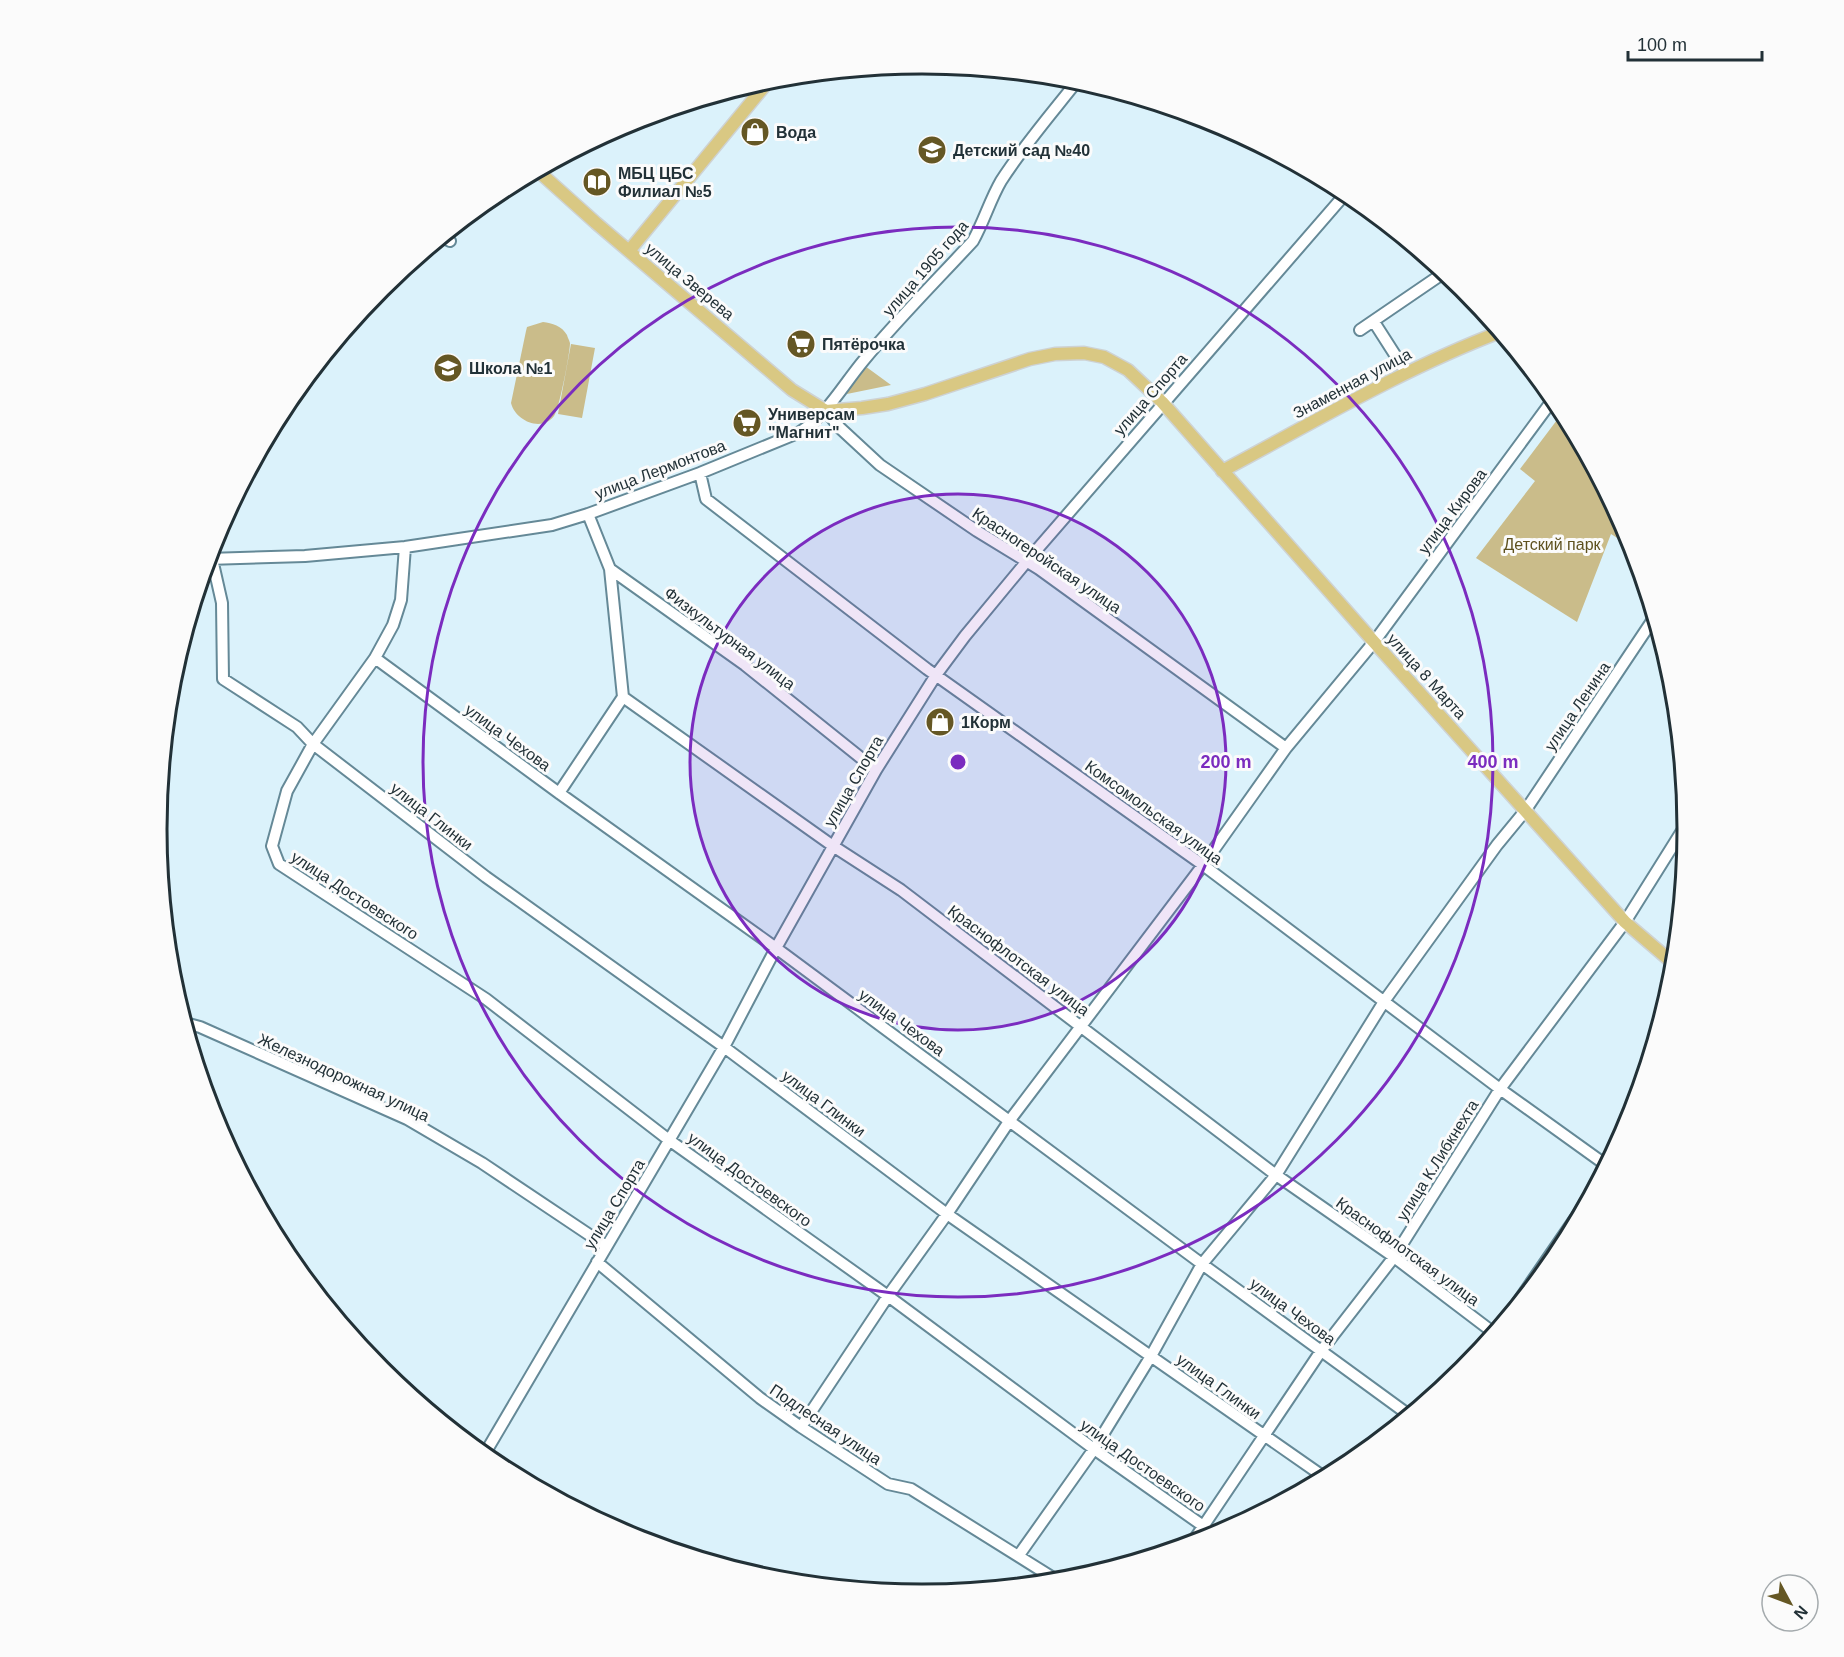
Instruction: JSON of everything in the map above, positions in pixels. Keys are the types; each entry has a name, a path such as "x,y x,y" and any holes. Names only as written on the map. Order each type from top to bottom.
{"main road":[{"path":"629,251 760,91"},
{"name":"улица Зверева","path":"544,176 792,390 826,411"},
{"name":"Знаменная улица","path":"1222,471 1406,372 1493,335"},
{"path":"826,411 888,404 926,394 1030,359 1054,354 1084,353 1104,357 1128,370 1162,402"},
{"name":"улица 8 Марта","path":"1162,402 1625,922 1666,957"}],"street":[{"name":"улица 1905 года","path":"826,411 865,359 973,241 1000,183 1071,89"},
{"name":"улица Спорта","path":"489,1446 724,1047 776,948 876,770 936,675 1026,561 1340,200"},
{"path":"1360,330 1437,277"},
{"path":"1374,322 1406,372"},
{"name":"улица Кирова","path":"801,1427 888,1296 1010,1120 1203,865 1286,748 1374,642 1548,406"},
{"name":"улица Лермонтова","path":"217,559 305,556 405,546 552,525 700,473 800,432 815,423 826,411"},
{"name":"Красногеройская улица","path":"826,411 840,428 880,465 977,531 1026,561 1286,748"},
{"name":"Комсомольская улица","path":"700,473 706,499 936,675 1203,865 1385,1000 1500,1089 1600,1160"},
{"path":"559,793 623,697 610,569 588,514"},
{"path":"313,744 375,658 393,625 400,600 405,546"},
{"name":"Физкультурная улица","path":"610,569 745,665 876,770"},
{"name":"улица Глинки","path":"213,570 222,603 223,680 297,727 313,744 486,877 724,1047 947,1214 1316,1472"},
{"name":"улица Ленина","path":"1019,1555 1094,1449 1151,1356 1202,1264 1276,1175 1385,1000 1497,845 1525,811 1649,626"},
{"name":"улица Чехова","path":"375,658 776,948 1202,1264 1403,1410"},
{"name":"Краснофлотская улица","path":"623,697 833,846 902,890 1276,1175 1394,1257 1488,1328"},
{"name":"улица Достоевского","path":"313,744 287,791 272,846 279,864 486,999 669,1140 888,1296 1094,1449 1204,1526"},
{"name":"улица К.Либкнехта","path":"1202,1530 1321,1351 1394,1257 1500,1089 1625,922 1677,840"},
{"name":"Железнодорожная улица","path":"193,1025 407,1119 482,1163 606,1246"},
{"name":"Подлесная улица","path":"597,1262 754,1393 801,1427 888,1484 911,1490 1046,1573"}],"green space":[{"path":"543,322 560,327 570,343 556,412 549,421 536,424 518,415 511,403 527,327"},
{"path":"571,344 595,348 582,418 558,414"},
{"path":"865,366 891,385 842,395"},
{"name":"Детский парк","path":"1557,420 1576,451 1620,540 1611,534 1577,622 1476,558 1535,481 1520,469"}],"place":[{"name":"Вода","path":"755,132"},
{"name":"Детский сад №40","path":"932,150"},
{"name":"МБЦ ЦБС Филиал №5","path":"597,182"},
{"name":"Пятёрочка","path":"801,344"},
{"name":"Школа №1","path":"448,368"},
{"name":"Универсам \"Магнит\"","path":"747,423"},
{"name":"1Корм","path":"940,722"}]}
